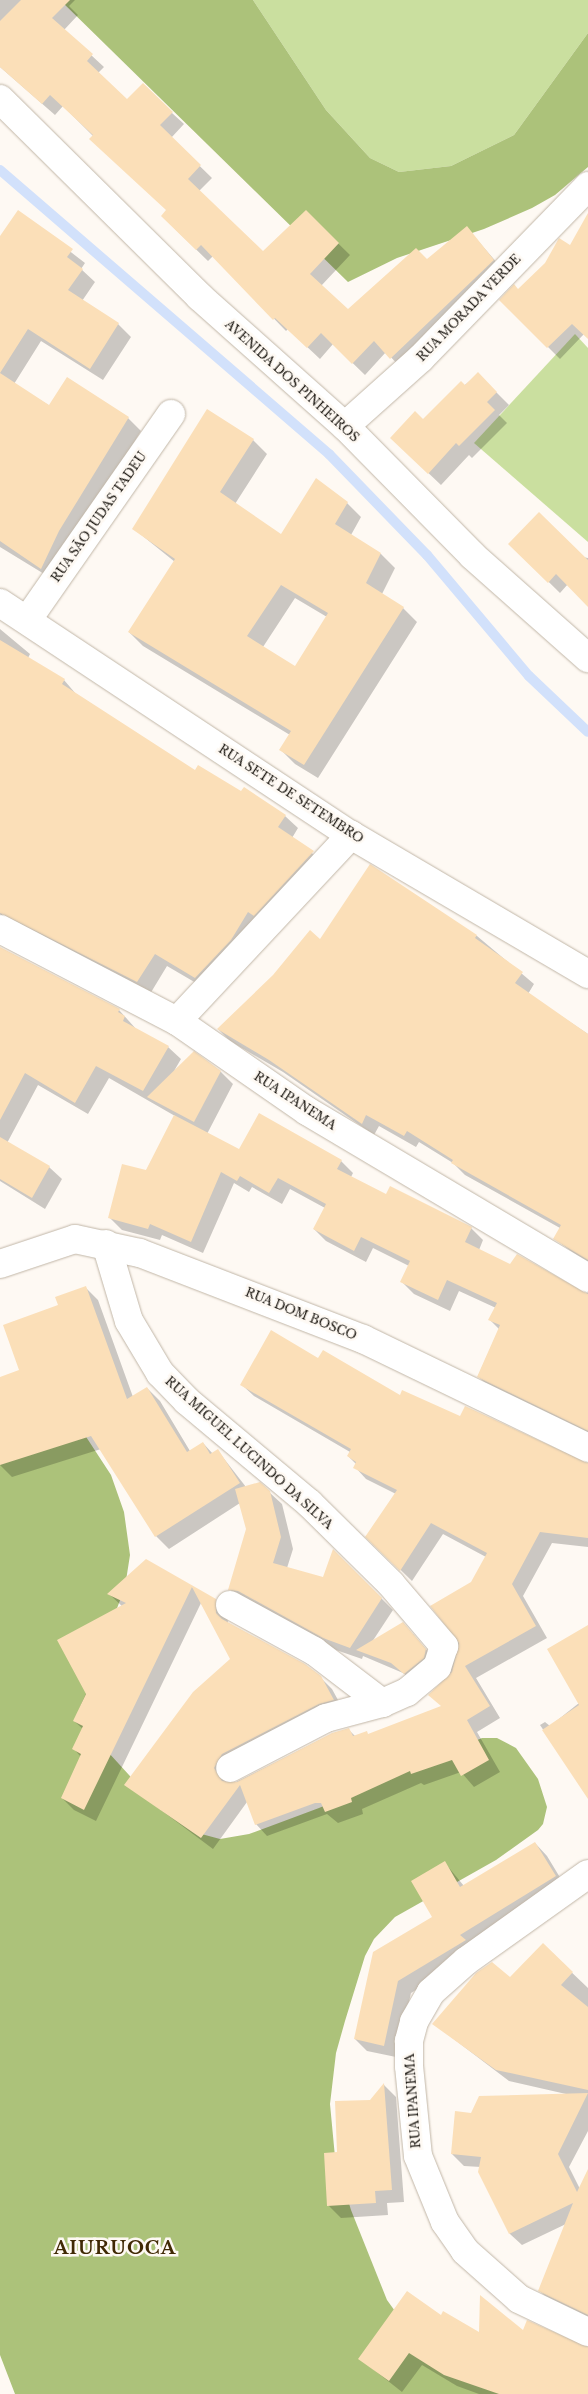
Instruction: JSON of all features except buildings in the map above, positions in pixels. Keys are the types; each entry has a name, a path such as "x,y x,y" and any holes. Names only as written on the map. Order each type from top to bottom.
{"street":[{"name":"AVENIDA DOS PINHEIROS","path":"0,100 200,297 345,426 480,562 588,658"},
{"name":"RUA MORADA VERDE","path":"345,426 420,358 588,186"},
{"name":"RUA SÃO JUDAS TADEU","path":"28,619 171,414"},
{"name":"RUA SETE DE SETEMBRO","path":"0,603 28,619 351,835 588,974"},
{"path":"177,1021 351,835"},
{"name":"RUA IPANEMA","path":"0,929 177,1021 307,1111 588,1278"},
{"name":"RUA DOM BOSCO","path":"0,1264 75,1240 106,1244 189,1270 363,1339 588,1448"},
{"name":"RUA MIGUEL LUCINDO DA SILVA","path":"106,1244 129,1321 160,1373 187,1401 309,1503 391,1584 440,1638 443,1653 430,1675 407,1692 382,1703 326,1718 230,1768"},
{"path":"230,1605 314,1651 382,1703"},
{"name":"RUA IPANEMA","path":"588,1874 466,1961 431,1992 414,2022 409,2041 409,2066 418,2156 445,2222 465,2252 519,2299 588,2332"}],"green space":[{"path":"60,0 253,0 326,110 370,158 399,172 451,166 514,135 588,33 588,167 555,195 532,208 484,229 397,258 348,282"},
{"path":"253,0 588,0 588,33 514,135 451,166 399,172 370,158 326,110"},
{"path":"575,334 588,348 588,542 474,443"},
{"path":"0,1384 79,1426 111,1475 124,1512 130,1555 125,1587 116,1611 108,1752 150,1798 194,1832 220,1839 249,1834 319,1808 482,1738 497,1738 516,1748 538,1779 547,1807 543,1824 538,1830 496,1860 395,1917 374,1939 365,1956 336,2053 330,2104 335,2157 351,2210 387,2300 410,2332 500,2394 15,2394 0,2355"}],"waterway":[{"path":"0,170 329,454 427,555 529,676 588,732"}],"district":[{"name":"AIURUOCA","path":"115,2248"}]}
